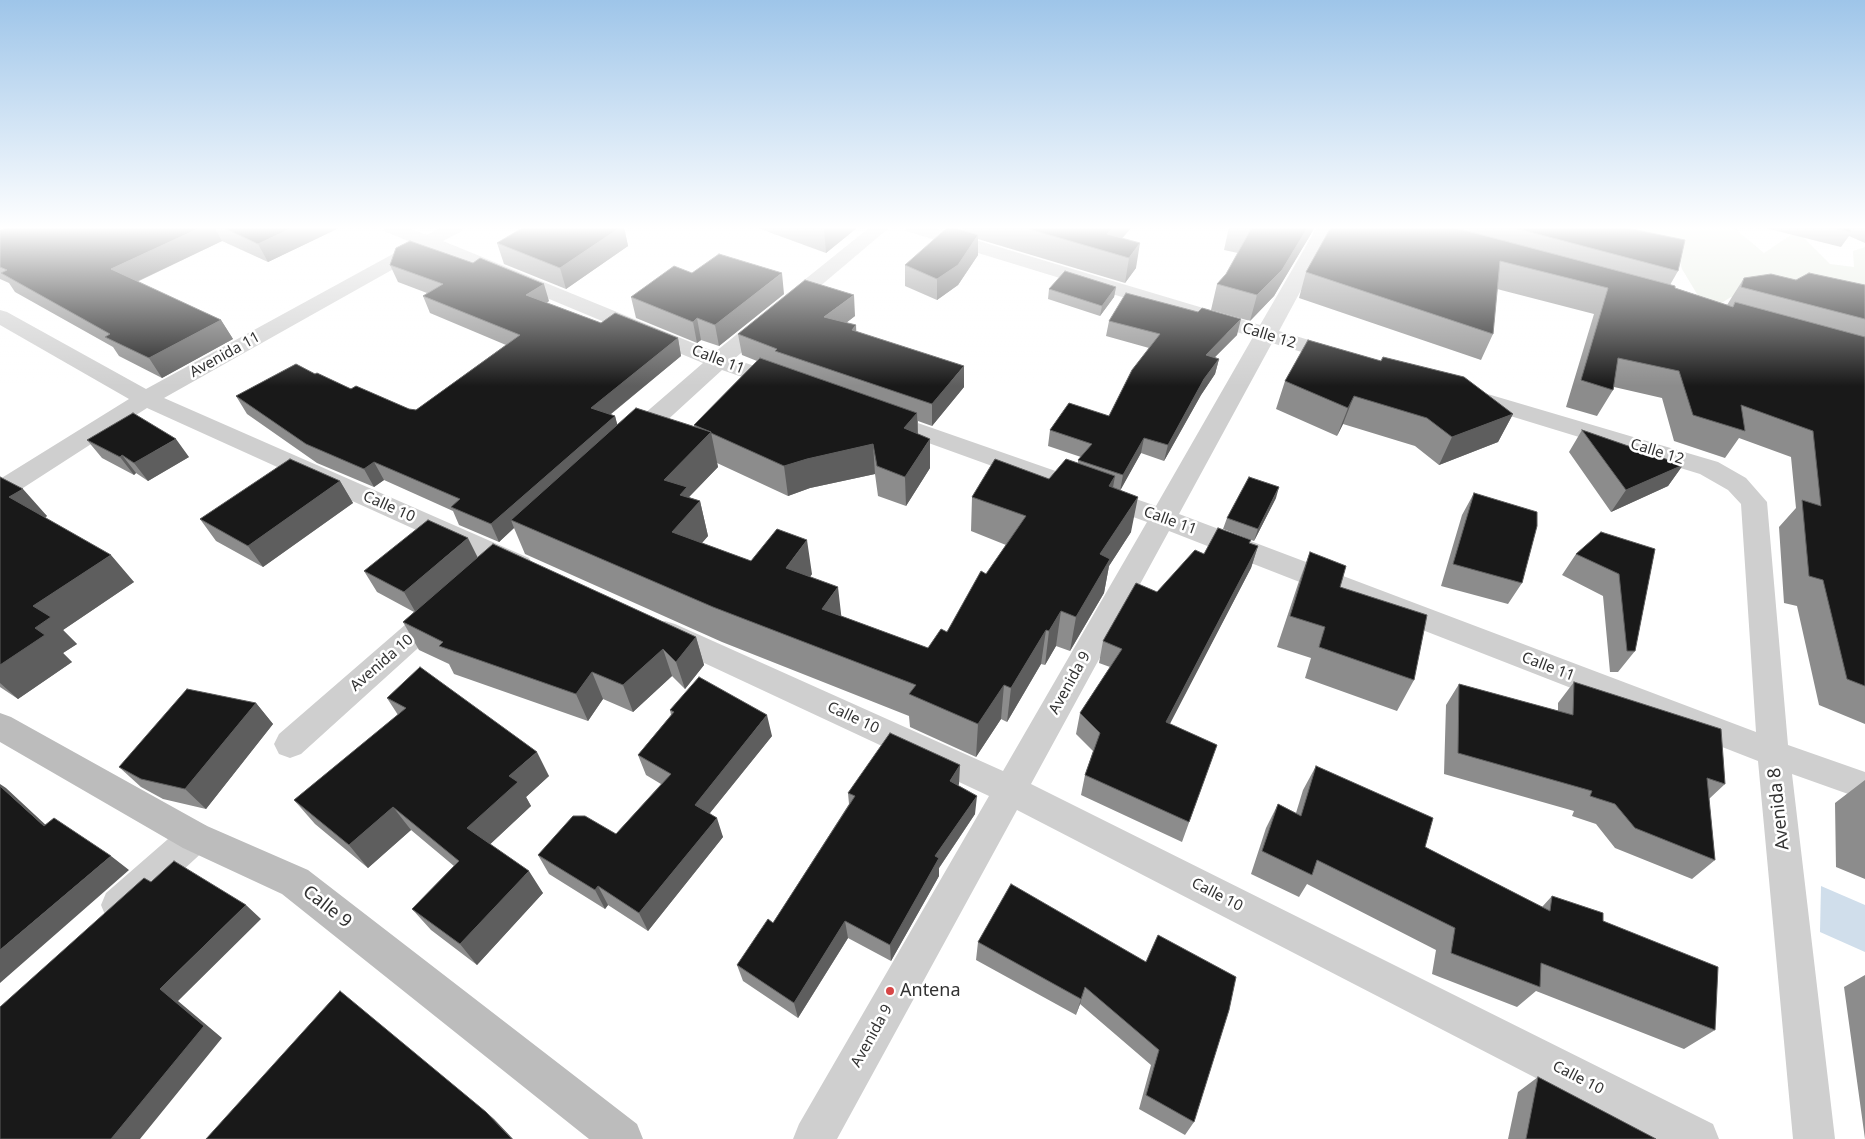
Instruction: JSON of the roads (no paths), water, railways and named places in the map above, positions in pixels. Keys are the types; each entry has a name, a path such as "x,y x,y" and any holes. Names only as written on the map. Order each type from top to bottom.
{"street":[{"name":"Avenida 11","path":"0,491 146,399 359,280"},
{"name":"Calle 11","path":"520,280 718,361 801,390"},
{"path":"617,452 718,361 816,280"},
{"name":"Calle 12","path":"1086,280 1360,363"},
{"name":"Avenida 9","path":"814,1139 1296,280"},
{"name":"Calle 10","path":"0,316 146,399 499,559 547,578"},
{"name":"Calle 12","path":"1445,388 1709,468 1738,484"},
{"name":"Calle 11","path":"866,413 1163,518 1773,753 1865,786"},
{"name":"Avenida 8","path":"1738,484 1754,502 1773,753 1814,1139"},
{"name":"Avenida 10","path":"290,744 458,596"},
{"name":"Calle 10","path":"638,619 1010,790 1698,1139"},
{"name":"Calle 9","path":"0,726 195,837 295,882 622,1139"},
{"path":"94,927 195,837"}],"water":[{"path":"1821,886 1865,905 1865,952 1820,932"}],"place":[{"name":"Antena","path":"890,991"}]}
